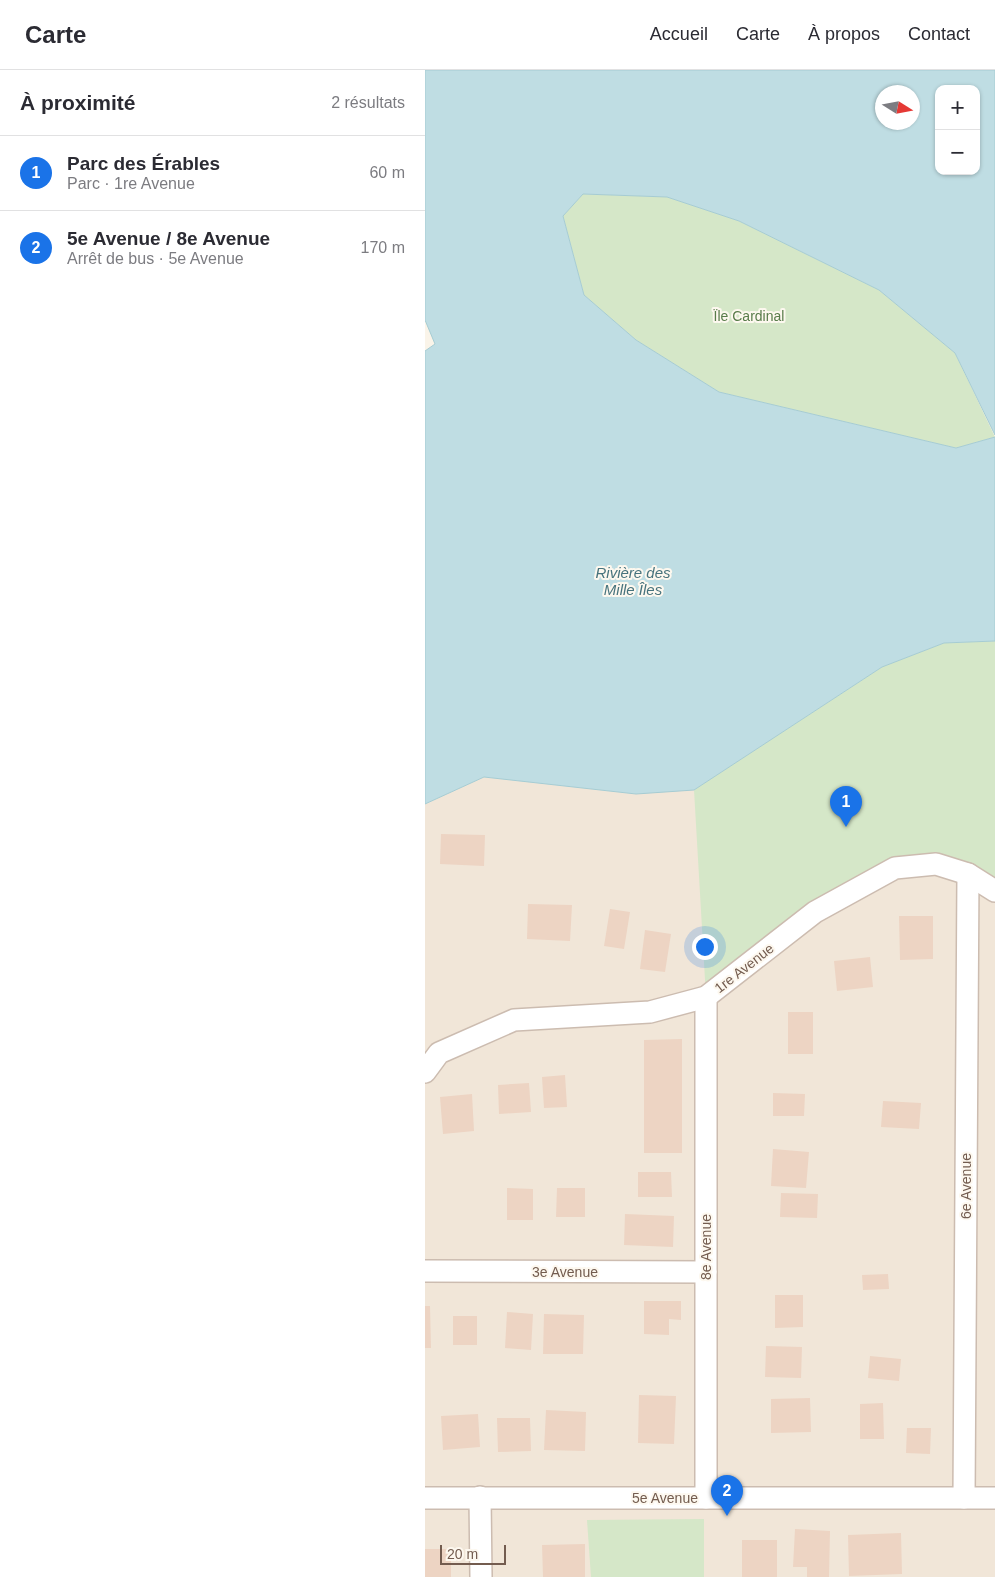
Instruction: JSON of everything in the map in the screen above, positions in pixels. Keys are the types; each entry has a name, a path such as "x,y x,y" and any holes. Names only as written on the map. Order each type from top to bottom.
{"street":[{"name":"1re Avenue","path":"425,1072 439,1053 513,1020 650,1012 707,997 815,912 895,868 936,864 968,874 995,890"},
{"name":"6e Avenue","path":"964,1498 968,874"},
{"name":"8e Avenue","path":"705,1498 707,997"},
{"name":"3e Avenue","path":"425,1271 706,1272"},
{"path":"480,1497 481,1577"},
{"name":"5e Avenue","path":"425,1498 995,1498"}],"shaded area":[{"path":"995,641 995,1577 425,1577 425,804 484,777 636,794"}],"green space":[{"name":"Ïle Cardinal","path":"583,194 667,197 739,221 879,290 955,353 995,437 956,448 719,392 636,340 584,295 563,216"},
{"path":"995,641 995,891 968,874 895,868 706,997 694,790 882,667 944,643"},
{"path":"704,1519 704,1577 591,1577 587,1520"}],"water":[{"name":"Rivière des Mille Îles","path":"425,70 995,70 995,435 955,353 879,290 739,221 667,197 583,194 563,216 584,295 636,340 719,392 956,448 995,437 995,641 944,643 882,667 694,790 636,794 484,777 425,804 425,351 435,344 425,320"}],"building":[{"path":"441,834 485,835 484,866 440,864"},
{"path":"528,904 572,905 570,941 527,939"},
{"path":"610,909 630,912 624,949 604,946"},
{"path":"899,916 933,916 933,959 900,960"},
{"path":"645,930 671,934 665,972 640,969"},
{"path":"870,957 873,987 837,991 834,961"},
{"path":"788,1012 813,1012 813,1054 788,1054"},
{"path":"682,1039 682,1153 644,1153 644,1040"},
{"path":"565,1075 567,1107 544,1108 542,1077"},
{"path":"529,1083 531,1112 499,1114 498,1085"},
{"path":"773,1093 805,1094 804,1116 773,1116"},
{"path":"472,1094 474,1131 443,1134 440,1097"},
{"path":"883,1101 921,1103 919,1129 881,1127"},
{"path":"773,1149 809,1152 806,1188 771,1186"},
{"path":"638,1172 671,1172 672,1197 638,1197"},
{"path":"507,1188 533,1189 533,1220 507,1220"},
{"path":"557,1188 585,1188 585,1217 556,1217"},
{"path":"781,1193 818,1194 817,1218 780,1217"},
{"path":"625,1214 674,1216 673,1247 624,1245"},
{"path":"888,1274 889,1289 863,1290 862,1275"},
{"path":"775,1295 803,1295 803,1327 775,1328"},
{"path":"644,1301 681,1301 681,1320 669,1319 669,1335 644,1334"},
{"path":"425,1306 430,1306 431,1348 425,1348"},
{"path":"507,1312 533,1314 531,1350 505,1348"},
{"path":"544,1314 584,1315 583,1354 543,1354"},
{"path":"453,1316 477,1316 477,1345 453,1345"},
{"path":"766,1346 802,1347 801,1378 765,1377"},
{"path":"870,1356 901,1359 899,1381 868,1378"},
{"path":"639,1395 676,1396 674,1444 638,1443"},
{"path":"810,1398 811,1432 771,1433 771,1399"},
{"path":"883,1403 884,1439 860,1439 860,1404"},
{"path":"546,1410 586,1412 585,1451 544,1450"},
{"path":"478,1414 480,1447 443,1450 441,1416"},
{"path":"497,1418 530,1418 531,1451 498,1452"},
{"path":"907,1428 931,1428 930,1454 906,1453"},
{"path":"795,1529 830,1531 829,1577 807,1577 807,1567 793,1567"},
{"path":"901,1533 902,1574 849,1576 848,1535"},
{"path":"742,1540 777,1540 777,1577 742,1577"},
{"path":"585,1544 585,1577 543,1577 542,1545"},
{"path":"425,1549 451,1549 451,1577 425,1577"}],"place":[{"name":"Parc des Érables","path":"846,827"},
{"name":"5e Avenue / 8e Avenue","path":"727,1516"}]}
